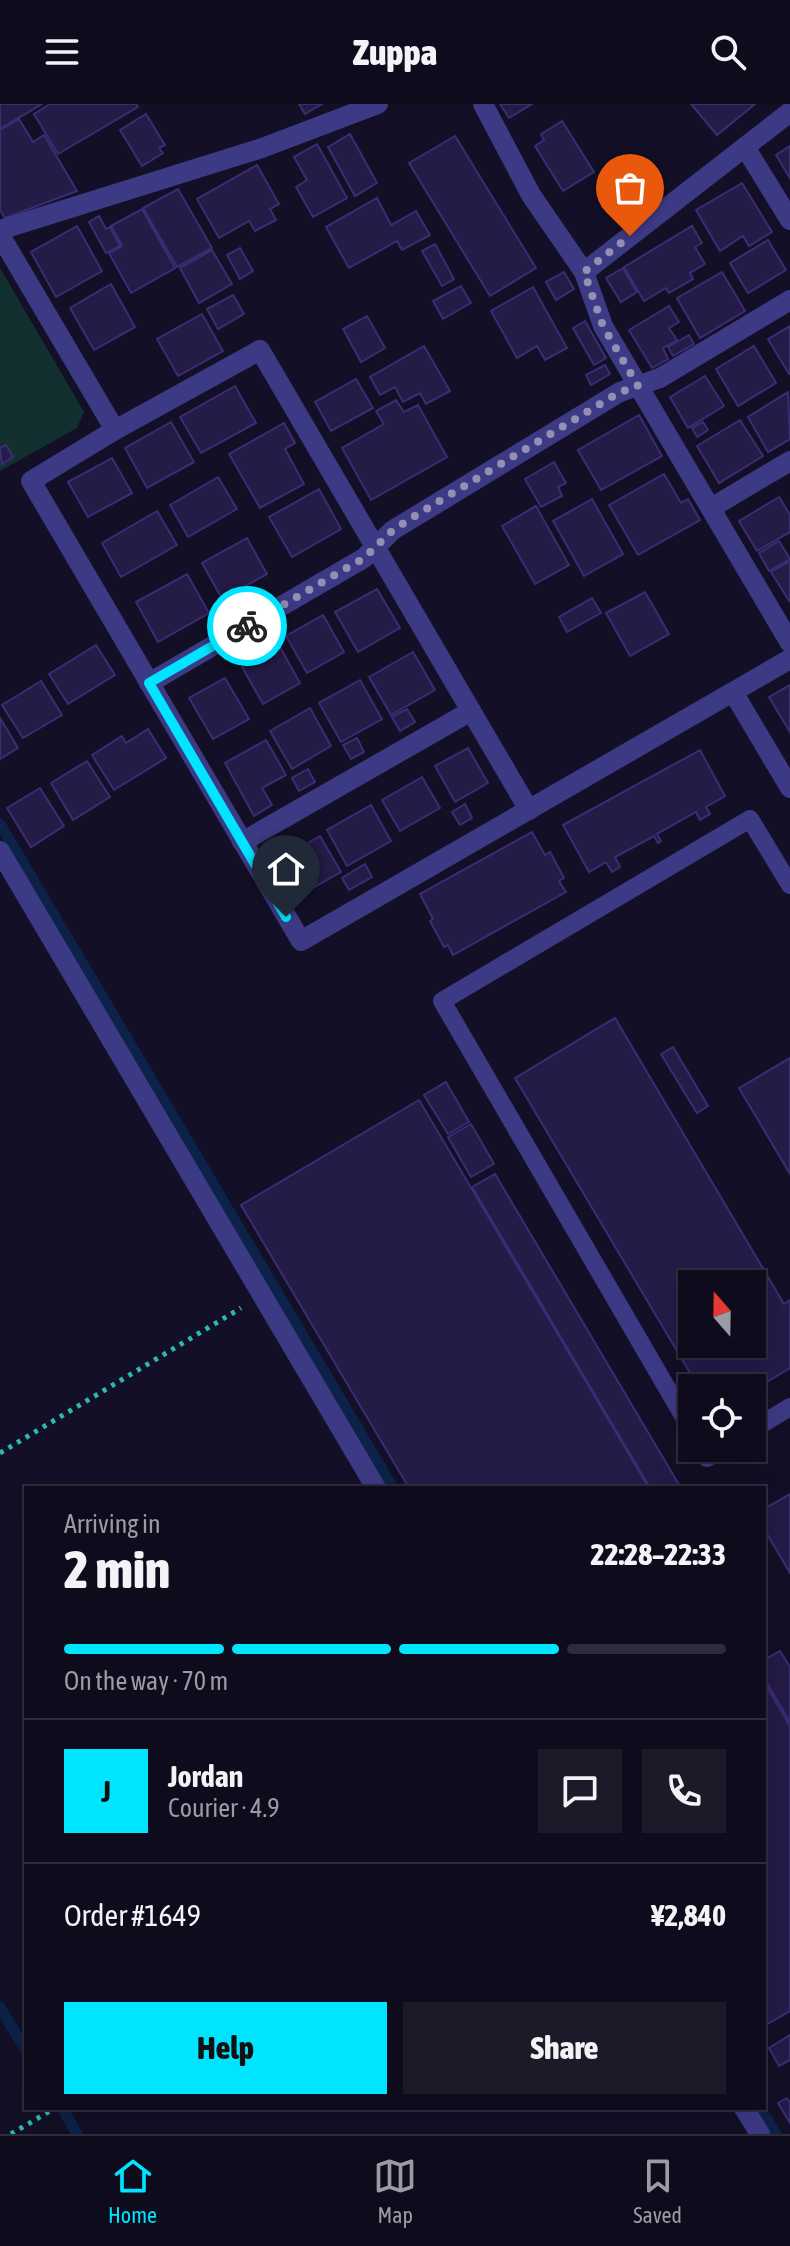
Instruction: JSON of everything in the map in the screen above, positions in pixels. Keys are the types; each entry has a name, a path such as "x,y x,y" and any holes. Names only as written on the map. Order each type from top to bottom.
{"street":[{"path":"115,430 0,233 262,148 378,104"},
{"path":"483,104 531,195 584,272 603,326 790,643"},
{"path":"584,272 790,112"},
{"path":"745,147 790,220"},
{"path":"149,683 364,558 393,530 620,392 660,378 790,300"},
{"path":"529,810 260,350 115,430 31,481 301,941 529,810 790,659"},
{"path":"711,508 790,461"},
{"path":"733,692 790,788"},
{"path":"242,842 471,711"},
{"path":"0,851 375,1486"},
{"path":"745,2110 760,2134"}],"lane":[{"path":"678,1407 442,1001 750,819 790,885"},
{"path":"766,1422 790,1407"}],"path":[{"path":"0,1453 262,1295"},
{"path":"11,2134 52,2110"}],"green space":[{"path":"0,268 84,412 77,428 0,471"}],"building":[{"path":"0,104 42,104 0,129"},
{"path":"50,104 136,104 138,107 58,154 34,114"},
{"path":"299,104 322,104 305,114"},
{"path":"500,104 532,104 509,118"},
{"path":"691,104 755,104 717,135"},
{"path":"146,114 165,145 159,148 163,153 142,166 120,130"},
{"path":"19,119 33,142 44,135 77,191 5,218 0,210 0,130"},
{"path":"562,121 594,172 563,191 535,146 544,140 541,134"},
{"path":"350,134 377,183 355,196 328,147"},
{"path":"455,136 536,268 490,296 409,163"},
{"path":"317,144 347,198 313,217 296,187 307,180 294,157"},
{"path":"790,146 790,178 776,155"},
{"path":"257,165 279,204 270,209 276,220 255,231 249,221 219,238 197,199"},
{"path":"742,183 772,232 749,246 743,236 720,251 696,210"},
{"path":"178,189 212,248 177,267 143,208"},
{"path":"377,198 391,225 416,211 430,235 402,250 397,241 349,268 326,227"},
{"path":"142,209 175,268 131,293 109,253 122,246 111,226"},
{"path":"99,216 106,229 110,227 120,246 106,253 89,222"},
{"path":"77,226 102,271 56,297 31,252"},
{"path":"692,226 702,243 695,247 705,264 690,273 693,279 669,293 666,288 644,301 624,267"},
{"path":"768,240 786,270 748,293 730,263"},
{"path":"435,244 454,279 442,286 422,251"},
{"path":"240,248 253,271 240,279 227,255"},
{"path":"212,250 232,284 199,303 180,268"},
{"path":"623,268 637,292 621,302 606,278"},
{"path":"564,272 574,289 556,300 546,282"},
{"path":"722,272 745,311 700,338 677,298"},
{"path":"111,284 135,327 94,350 70,308"},
{"path":"461,286 471,303 443,319 433,301"},
{"path":"533,287 567,348 545,360 537,346 517,358 491,311"},
{"path":"233,295 244,314 218,329 207,309"},
{"path":"669,306 679,322 669,328 677,340 663,348 668,359 652,368 629,330"},
{"path":"202,314 223,351 178,376 157,339"},
{"path":"367,316 385,348 361,362 343,329"},
{"path":"585,321 606,358 594,365 573,328"},
{"path":"790,326 790,373 789,374 768,339"},
{"path":"689,335 694,344 673,356 668,347"},
{"path":"424,346 450,391 426,404 420,393 403,402 395,387 380,395 370,377"},
{"path":"754,346 776,383 738,406 716,369"},
{"path":"605,365 610,374 591,385 586,375"},
{"path":"705,376 724,406 688,428 670,397"},
{"path":"356,379 373,408 331,431 315,402"},
{"path":"235,386 256,423 201,453 180,417"},
{"path":"788,392 790,439 768,452 748,417"},
{"path":"396,400 404,412 418,405 447,457 371,500 342,448 384,424 376,411"},
{"path":"639,415 662,456 601,490 578,450"},
{"path":"740,420 763,456 719,483 697,446"},
{"path":"171,422 194,462 147,488 125,448"},
{"path":"703,422 708,430 697,437 692,428"},
{"path":"284,423 295,443 285,449 304,484 260,508 229,454"},
{"path":"6,445 13,457 2,464 0,448"},
{"path":"112,458 132,493 88,517 68,482"},
{"path":"554,462 566,483 558,487 562,496 541,507 525,479"},
{"path":"664,474 681,503 688,499 700,520 638,555 609,505"},
{"path":"218,477 237,509 188,537 170,505"},
{"path":"319,489 341,529 292,557 269,517"},
{"path":"779,497 790,515 790,532 757,551 739,521"},
{"path":"592,499 623,554 584,576 553,521"},
{"path":"536,506 569,565 535,584 502,526"},
{"path":"157,511 177,545 121,577 102,543"},
{"path":"247,538 267,574 222,599 202,563"},
{"path":"779,541 790,559 769,571 759,553"},
{"path":"790,561 790,600 789,601 771,572"},
{"path":"187,574 209,613 158,642 136,602"},
{"path":"377,589 400,628 358,652 335,612"},
{"path":"645,592 669,634 630,656 606,613"},
{"path":"592,598 601,613 567,632 559,617"},
{"path":"227,604 232,613 224,618 218,608"},
{"path":"323,615 344,652 307,673 286,636"},
{"path":"96,645 115,675 68,704 49,674"},
{"path":"280,647 300,683 263,704 242,667"},
{"path":"413,652 435,690 391,715 369,677"},
{"path":"225,678 249,719 213,739 189,698"},
{"path":"360,680 382,719 341,742 319,703"},
{"path":"41,681 62,715 23,738 2,705"},
{"path":"790,685 790,732 769,697"},
{"path":"310,708 331,746 292,769 270,731"},
{"path":"407,709 415,722 400,731 392,717"},
{"path":"0,718 18,748 0,759"},
{"path":"148,729 166,758 114,790 92,755 122,736 126,743"},
{"path":"357,738 364,752 351,759 343,745"},
{"path":"266,740 286,775 262,788 272,805 254,816 225,763"},
{"path":"468,748 488,783 455,802 435,766"},
{"path":"700,750 725,796 706,807 710,814 700,820 696,812 657,834 661,841 658,843 654,836 615,857 620,867 612,872 606,862 589,872 563,825"},
{"path":"87,761 110,797 73,820 51,783"},
{"path":"308,769 315,782 299,791 292,778"},
{"path":"422,777 440,808 400,831 382,800"},
{"path":"40,788 64,826 31,847 7,808"},
{"path":"465,804 472,818 460,825 452,812"},
{"path":"371,805 391,841 347,866 327,830"},
{"path":"532,832 545,855 550,852 564,878 559,881 566,892 453,955 448,945 444,947 420,894"},
{"path":"320,836 341,872 302,894 281,858"},
{"path":"365,864 372,877 349,890 342,878"},
{"path":"615,1018 764,1270 678,1270 678,1353 515,1078"},
{"path":"673,1047 708,1106 697,1113 661,1054"},
{"path":"790,1058 790,1174 739,1088"},
{"path":"446,1082 469,1122 448,1134 424,1095"},
{"path":"419,1100 648,1486 408,1486 241,1205"},
{"path":"471,1124 494,1164 471,1177 448,1137"},
{"path":"495,1174 680,1486 649,1486 472,1187"},
{"path":"766,1274 784,1304 790,1300 790,1368 766,1383 766,1374 691,1374 681,1358 766,1358"},
{"path":"790,1494 790,1573 766,1532 766,1508"},
{"path":"780,1651 790,1667 790,1722 766,1681 766,1659"},
{"path":"766,1685 790,1726 790,2011 766,2025"},
{"path":"790,2035 790,2060 779,2066 769,2048"},
{"path":"787,2098 790,2103 790,2123 778,2103"}],"waterway":[{"path":"0,824 392,1486"},
{"path":"0,2007 24,2048"},
{"path":"761,2110 776,2134"},
{"path":"65,2113 77,2134"}],"way so far":[{"path":"247,626 364,558 393,530 418,514 620,392 638,386 603,326 584,272 630,236"}],"route":[{"path":"247,626 149,683 286,917"}]}
